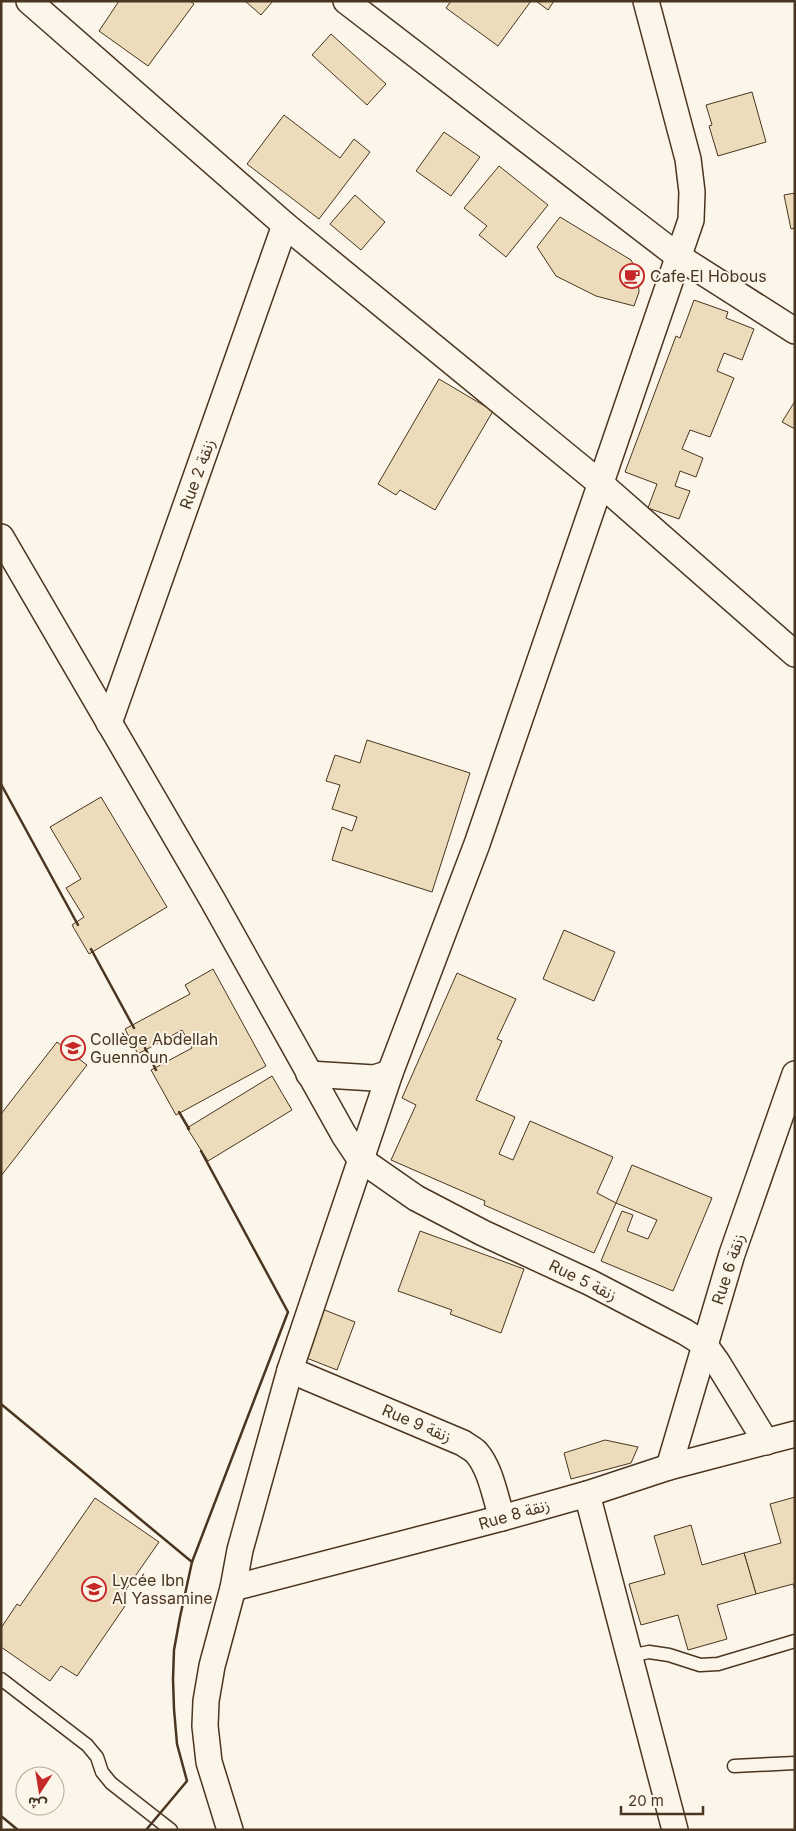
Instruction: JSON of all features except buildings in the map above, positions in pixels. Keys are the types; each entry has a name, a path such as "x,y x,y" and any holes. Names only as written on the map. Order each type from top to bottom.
{"street":[{"path":"29,1 285,225 601,484 795,654"},
{"path":"346,1 679,257 795,331"},
{"path":"230,1830 209,1762 205,1726 206,1701 212,1666 240,1550 290,1370 390,1074 477,844 691,220 692,192 688,159 646,1"},
{"name":"Rue 2 زنقة","path":"109,723 285,225"},
{"path":"1,537 212,899 344,1135 360,1159"},
{"path":"309,1074 374,1078 390,1074"},
{"name":"Rue 6 زنقة","path":"669,1467 704,1344 735,1246 795,1074"},
{"name":"Rue 5 زنقة","path":"360,1159 416,1198 591,1283 685,1332 704,1344 766,1442"},
{"name":"Rue 9 زنقة","path":"290,1370 463,1442 475,1452 482,1462 489,1477 502,1518"},
{"name":"Rue 8 زنقة","path":"232,1588 502,1518 586,1494 669,1467 795,1434"},
{"path":"586,1494 675,1830"}],"lane":[{"path":"629,1656 649,1652 669,1655 700,1665 718,1664 795,1641"},
{"path":"1,1679 87,1745 97,1757 102,1772 111,1783 171,1830"},
{"path":"734,1766 795,1763"}],"wall":[{"path":"1,784 78,925"},
{"path":"91,949 134,1028"},
{"path":"145,1048 156,1070"},
{"path":"179,1112 189,1129"},
{"path":"146,1830 187,1781 177,1744 174,1709 174,1650 180,1617 192,1562 288,1312 201,1151"},
{"path":"1,1404 192,1562"},
{"path":"1,1816 18,1830"}],"place":[{"name":"Cafe El Hobous","path":"632,276"},
{"name":"Collège Abdellah Guennoun","path":"73,1048"},
{"name":"Lycée Ibn Al Yassamine","path":"94,1589"}]}
